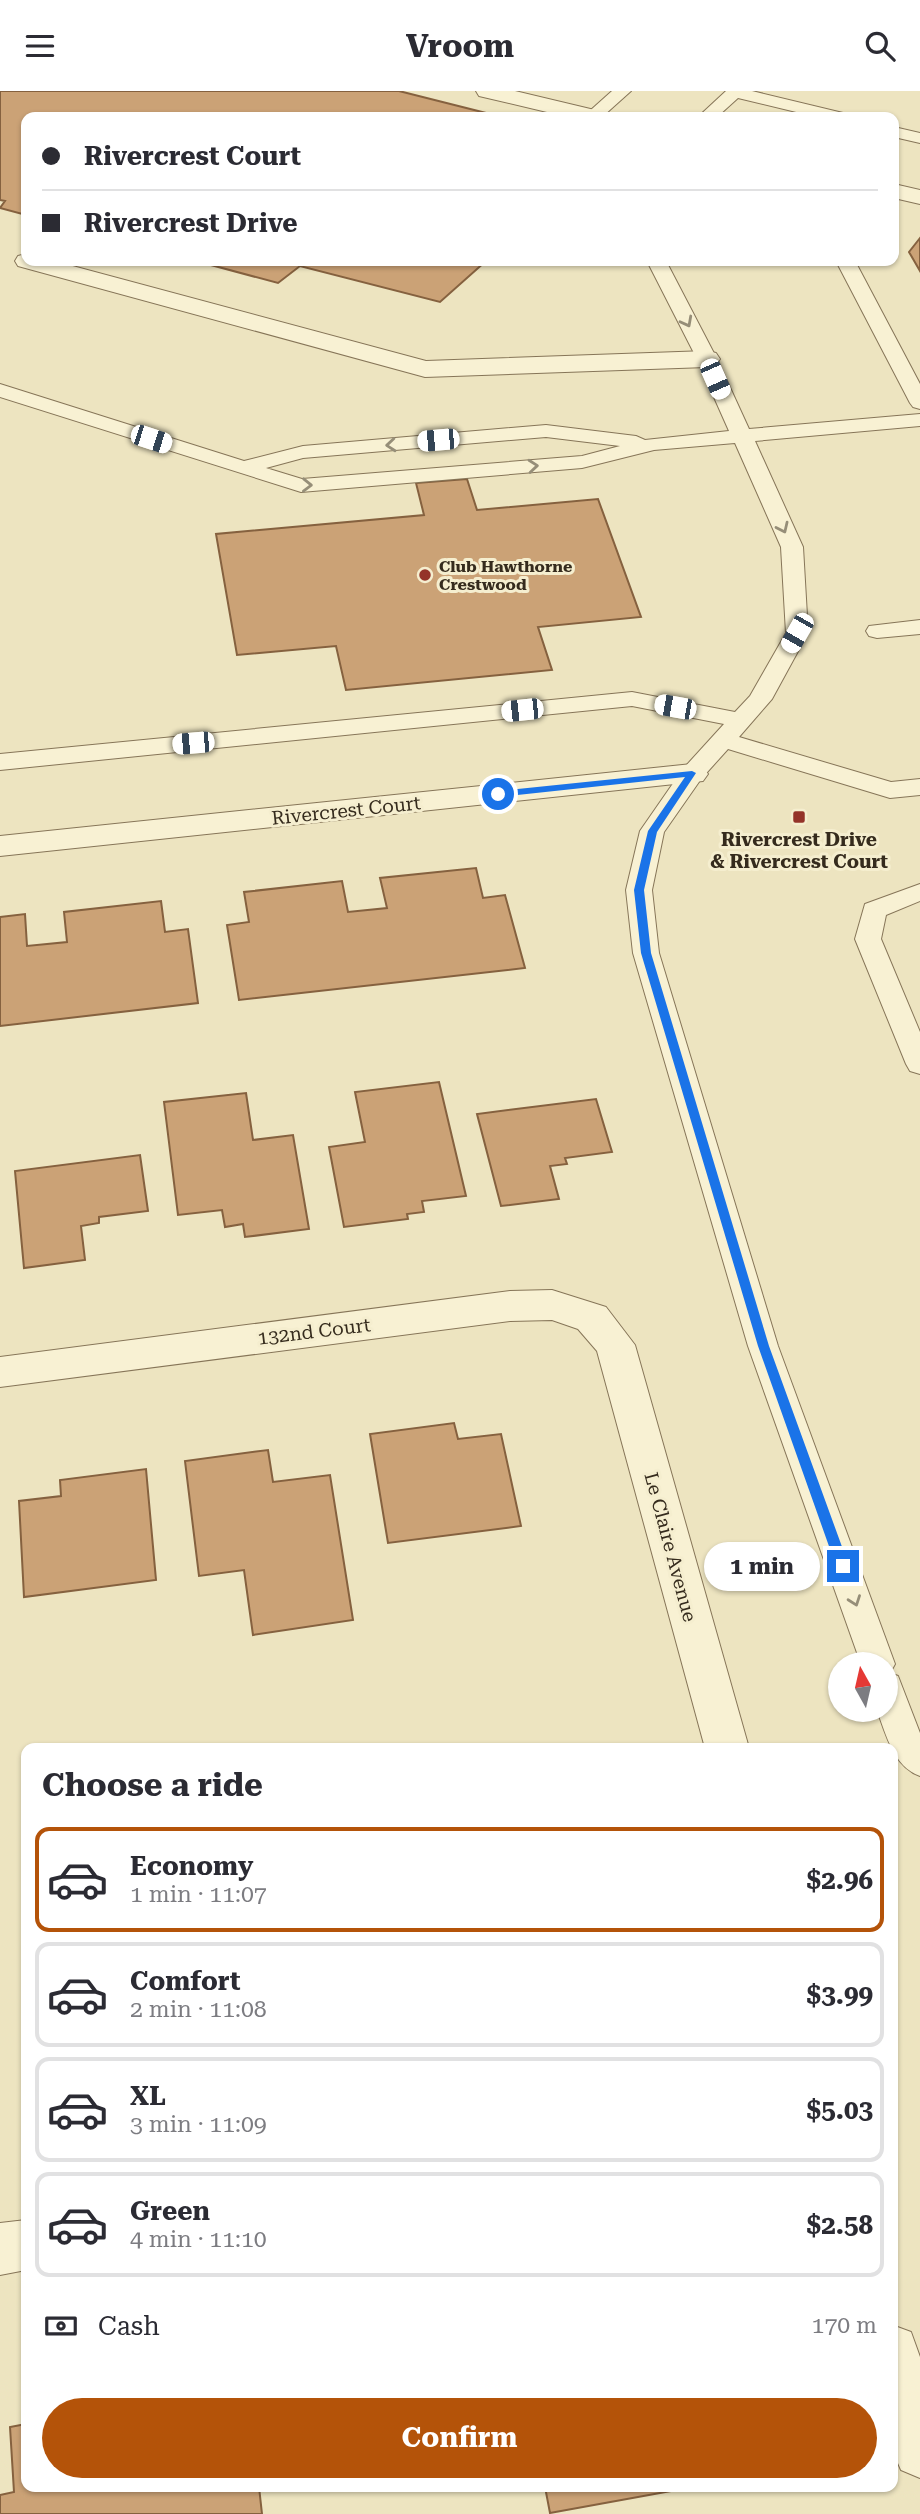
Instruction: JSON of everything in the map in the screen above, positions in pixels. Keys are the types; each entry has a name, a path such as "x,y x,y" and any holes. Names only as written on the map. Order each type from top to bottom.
{"street":[{"path":"487,91 573,112"},
{"path":"899,192 920,197"},
{"path":"0,253 21,259"},
{"path":"45,266 425,369 706,359"},
{"name":"Rivercrest Court","path":"0,846 692,773"},
{"name":"132nd Court","path":"0,1372 510,1306 552,1305 592,1318 615,1345"},
{"name":"Le Claire Avenue","path":"615,1345 726,1743"},
{"path":"0,2249 21,2246"},
{"path":"898,2372 920,2451"}],"lane":[{"path":"599,112 622,91"},
{"path":"713,112 735,92 817,112"},
{"path":"899,133 920,138"},
{"path":"659,266 706,359 792,547 797,633 760,699 692,773 652,831 639,890 646,953 764,1346 874,1652"},
{"path":"848,266 920,403"},
{"path":"0,390 301,486 582,462 654,444 920,420"},
{"path":"241,468 303,452 546,431 654,444"},
{"path":"877,631 920,627"},
{"path":"0,762 632,699 741,720"},
{"path":"722,740 890,790 920,787"},
{"path":"920,892 873,910 869,939 920,1064"},
{"path":"898,1721 904,1738 920,1761"}],"building":[{"path":"0,91 399,91 482,112 21,112 21,214 0,208 5,201 0,200"},
{"path":"920,238 920,271 909,252"},
{"path":"215,266 300,266 278,283"},
{"path":"300,266 480,266 440,302"},
{"name":"Club Hawthorne Crestwood","path":"467,479 477,510 598,499 641,617 538,627 552,670 346,690 336,646 237,655 216,534 424,515 416,483"},
{"path":"476,868 483,898 505,895 525,968 239,1000 227,925 249,922 244,892 342,881 348,912 387,908 380,878"},
{"path":"161,901 165,932 188,929 198,1003 0,1026 0,917 25,914 27,946 67,942 64,912"},
{"path":"439,1082 466,1196 422,1201 424,1212 407,1214 408,1219 344,1227 329,1147 365,1142 355,1092"},
{"path":"246,1093 253,1140 293,1135 309,1229 245,1237 243,1224 225,1227 222,1210 178,1215 164,1102"},
{"path":"596,1099 612,1152 565,1158 567,1164 550,1166 559,1199 501,1206 477,1114"},
{"path":"140,1155 148,1211 99,1217 99,1223 81,1226 85,1260 24,1268 15,1171"},
{"path":"454,1423 458,1439 501,1434 521,1526 388,1543 370,1434"},
{"path":"268,1450 273,1482 330,1475 353,1620 253,1635 244,1570 199,1576 185,1461"},
{"path":"146,1469 156,1580 24,1597 19,1501 61,1496 60,1480"},
{"path":"21,2425 21,2492 260,2492 262,2514 0,2514 0,2495 14,2492 10,2427"},
{"path":"546,2492 666,2492 550,2513"}],"place":[{"name":"Club Hawthorne Crestwood","path":"425,575"},
{"name":"Rivercrest Drive & Rivercrest Court","path":"799,817"}],"route":[{"path":"498,794 692,773 652,831 639,890 646,953 764,1346 843,1566"}]}
